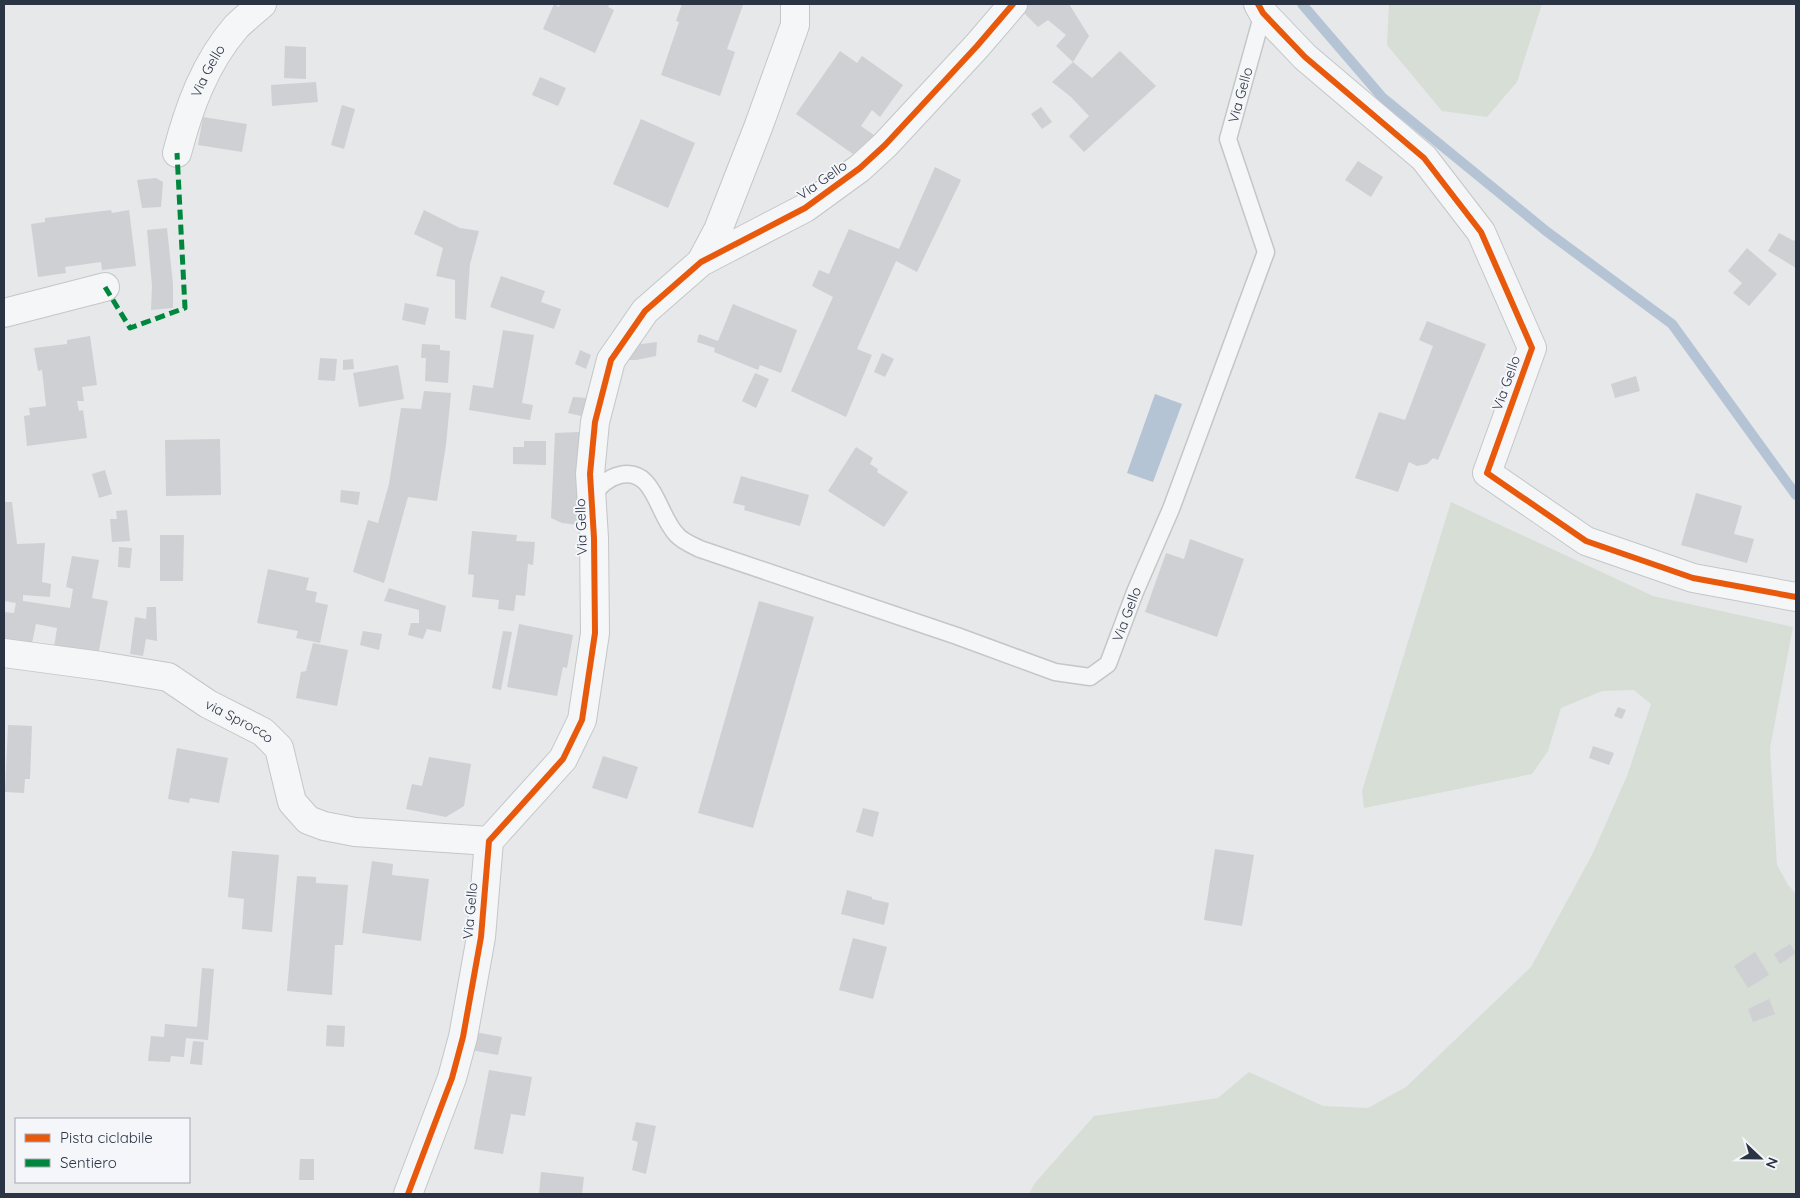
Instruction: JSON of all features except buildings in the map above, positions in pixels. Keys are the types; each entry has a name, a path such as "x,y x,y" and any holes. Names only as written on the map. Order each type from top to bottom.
{"street":[{"name":"Via Gello","path":"177,153 186,116 205,72 236,27 262,4"},
{"name":"Via Gello","path":"701,262 718,230 795,25 794,4"},
{"name":"Via Gello","path":"408,1194 452,1078 463,1037 481,937 489,841 563,759 582,720 595,633 594,538 590,474 595,422 611,360 646,311 701,262 805,208 860,168 885,145 1014,4"},
{"name":"Via Gello","path":"1260,8 1305,57 1424,158 1481,232 1532,348 1487,473 1586,541 1693,578 1796,597"},
{"path":"4,313 105,286"},
{"name":"via Sprocco","path":"4,654 101,666 168,677 208,704 263,732 279,748 292,802 308,820 324,826 355,832 489,841"}],"lane":[{"name":"Via Gello","path":"592,496 611,477 626,474 643,478 654,493 663,516 677,535 700,549 904,618 1055,672 1090,677 1108,664 1135,592 1174,500 1266,252 1228,139 1260,8"}],"shaded area":[{"path":"1389,4 1542,4 1517,82 1487,117 1442,111 1387,45"},
{"path":"1451,502 1653,596 1793,627 1770,748 1777,865 1788,885 1796,894 1796,1194 1029,1194 1035,1183 1094,1116 1218,1098 1249,1072 1323,1106 1368,1108 1406,1087 1531,967 1592,855 1627,776 1651,704 1634,690 1602,691 1561,708 1548,751 1532,774 1364,808 1362,791"}],"water":[{"path":"1155,394 1182,404 1153,482 1127,473"}],"waterway":[{"path":"1302,4 1382,97 1546,231 1672,324 1796,495"}],"marked path":[{"path":"105,287 130,328 185,308 177,153"}],"cycle path":[{"path":"408,1194 452,1078 463,1037 481,937 489,841 563,759 582,720 595,633 594,538 590,474 595,422 611,360 645,311 701,262 805,208 860,168 885,145 977,46 1013,4"},
{"path":"1258,4 1263,13 1305,57 1424,158 1481,232 1532,348 1487,473 1586,541 1693,578 1796,597"}]}
